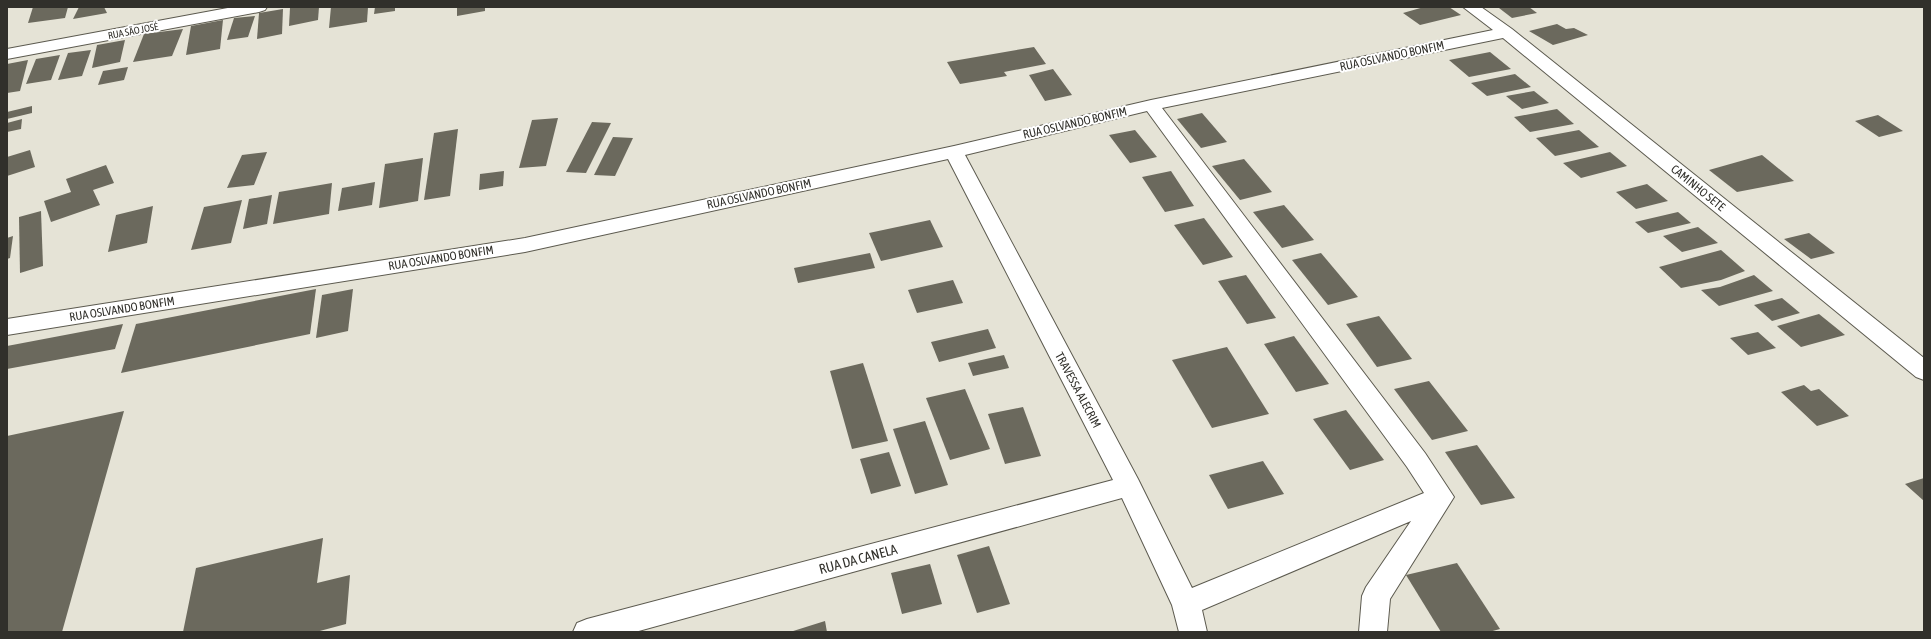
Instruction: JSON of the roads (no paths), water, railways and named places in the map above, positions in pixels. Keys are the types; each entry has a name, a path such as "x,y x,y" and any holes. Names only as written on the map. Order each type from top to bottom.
{"street":[{"name":"RUA SÃO JOSÉ","path":"7,54 259,7"},
{"name":"CAMINHO SETE","path":"1472,7 1506,32 1924,371"},
{"name":"RUA OSLVANDO BONFIM","path":"7,327 525,244 954,152 1151,105 1506,32"},
{"path":"1151,105 1416,460 1441,497"},
{"name":"TRAVESSA ALECRIM","path":"954,152 1129,486 1186,604 1193,632"},
{"name":"RUA DA CANELA","path":"587,632 1129,486"},
{"path":"1186,604 1441,497"},
{"path":"1373,632 1376,596 1441,497"}]}
